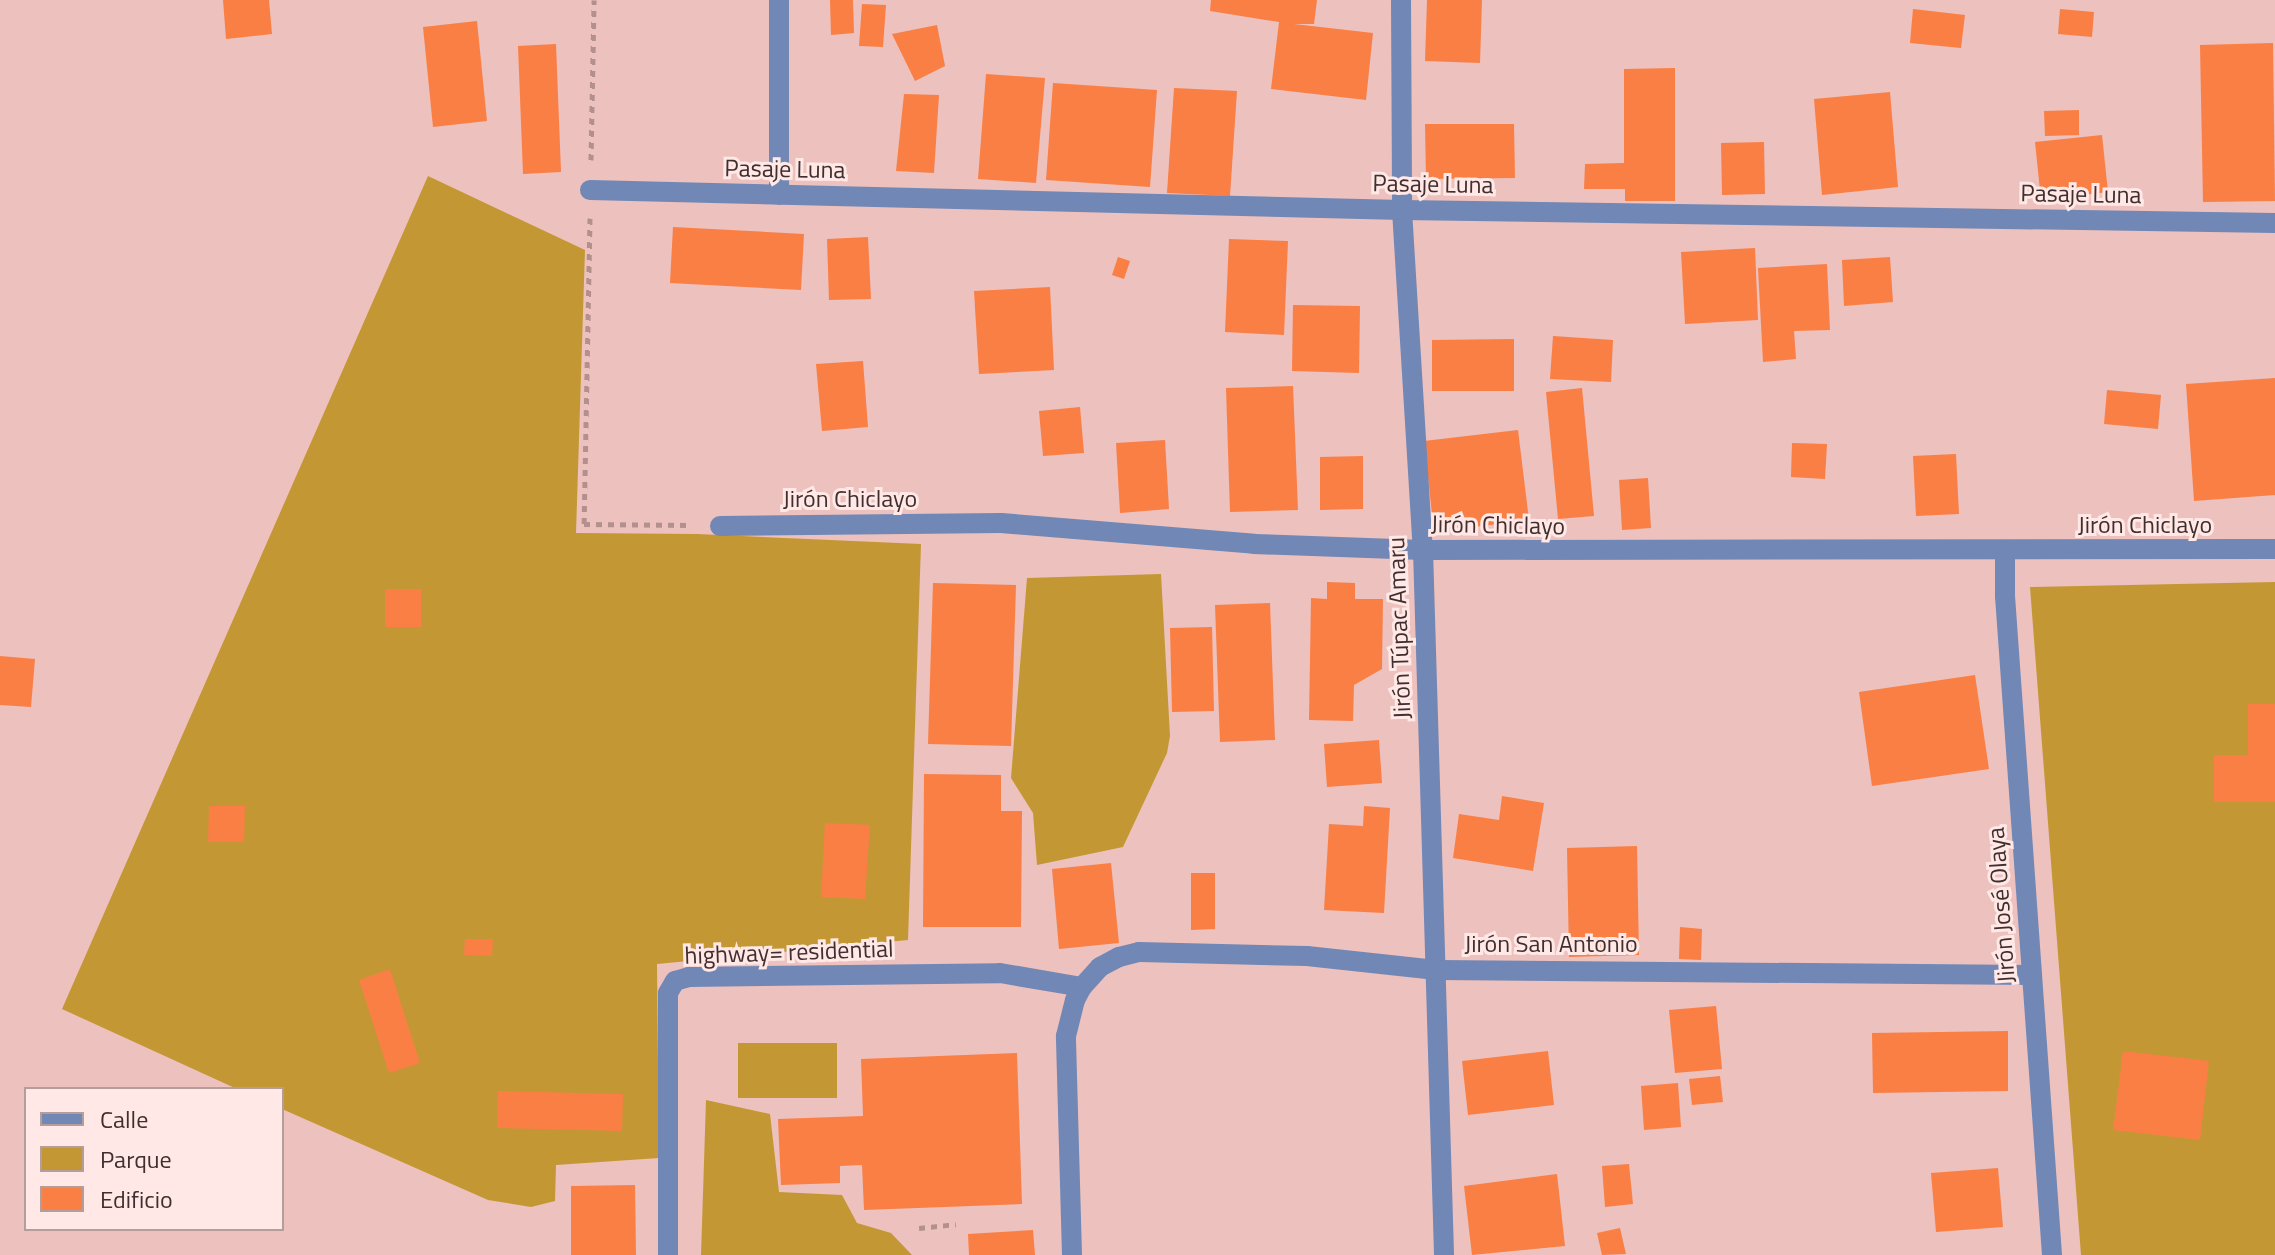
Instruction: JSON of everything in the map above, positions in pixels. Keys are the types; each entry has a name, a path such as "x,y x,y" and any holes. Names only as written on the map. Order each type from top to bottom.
{"street":[{"path":"779,0 779,195"},
{"name":"Jirón Túpac Amaru","path":"1401,0 1402,210 1423,550 1444,1255"},
{"name":"Pasaje Luna","path":"590,190 1402,210 2275,223"},
{"name":"Jirón Chiclayo","path":"720,526 1001,523 1254,544 1423,550 2005,552 2275,549"},
{"name":"Jirón José Olaya","path":"2005,552 2005,596 2052,1255"},
{"name":"Jirón San Antonio","path":"1082,987 1100,967 1119,957 1139,952 1307,956 1436,970 2032,975"},
{"name":"highway= residential","path":"668,1255 668,993 675,981 689,977 1000,973 1082,987"},
{"path":"1072,1255 1066,1036 1075,1000 1082,987"}],"path":[{"path":"594,0 584,524 720,526"},
{"path":"919,1228 956,1224"}],"green space":[{"path":"428,176 585,250 576,533 697,534 921,544 908,940 657,964 659,1158 556,1165 555,1201 531,1207 488,1200 284,1110 284,1087 233,1087 62,1009"},
{"path":"1161,574 1170,736 1167,753 1123,847 1037,865 1033,813 1011,778 1027,578"},
{"path":"2275,582 2275,1255 2081,1255 2030,587"},
{"path":"738,1043 837,1043 837,1098 738,1098"},
{"path":"706,1100 770,1114 779,1192 842,1195 857,1223 891,1233 912,1255 701,1255"}],"building":[{"path":"223,0 269,0 272,34 226,39"},
{"path":"830,0 853,0 854,33 831,35"},
{"path":"1211,0 1317,0 1314,24 1294,24 1373,33 1366,100 1271,89 1279,22 1210,11"},
{"path":"1427,0 1482,0 1480,63 1425,61"},
{"path":"862,4 886,5 883,47 859,46"},
{"path":"1913,9 1965,15 1961,48 1910,43"},
{"path":"2060,9 2094,12 2092,37 2058,34"},
{"path":"477,21 487,121 433,127 423,27"},
{"path":"937,25 945,66 915,81 892,34"},
{"path":"2273,43 2275,201 2203,202 2200,45"},
{"path":"556,44 561,172 523,174 518,46"},
{"path":"1675,68 1675,201 1625,201 1625,189 1584,189 1585,164 1624,163 1624,69"},
{"path":"986,74 1045,78 1036,183 978,179"},
{"path":"1053,83 1157,90 1150,187 1046,180"},
{"path":"1174,88 1237,91 1230,196 1167,193"},
{"path":"1890,92 1898,187 1822,195 1814,99"},
{"path":"904,94 939,95 934,173 896,171"},
{"path":"2079,110 2079,135 2045,136 2044,111"},
{"path":"1425,124 1514,124 1515,178 1426,179"},
{"path":"2102,135 2108,192 2041,200 2035,142"},
{"path":"1764,142 1765,194 1722,195 1721,143"},
{"path":"673,227 804,234 801,290 670,283"},
{"path":"868,237 871,299 829,300 827,239"},
{"path":"1229,239 1288,241 1284,335 1225,332"},
{"path":"1755,248 1758,320 1685,324 1681,252"},
{"path":"1118,257 1130,261 1124,279 1112,275"},
{"path":"1890,257 1893,302 1844,306 1842,260"},
{"path":"1827,264 1830,330 1794,331 1796,359 1763,362 1758,268"},
{"path":"1050,287 1054,370 979,374 974,291"},
{"path":"1293,305 1360,306 1359,373 1292,371"},
{"path":"1553,336 1613,340 1611,382 1550,379"},
{"path":"1514,339 1514,391 1432,391 1432,340"},
{"path":"863,361 868,427 822,431 816,364"},
{"path":"2275,378 2275,495 2194,501 2186,384"},
{"path":"1293,386 1298,510 1230,512 1226,388"},
{"path":"1582,388 1594,516 1558,519 1546,392"},
{"path":"2107,390 2161,395 2158,429 2104,424"},
{"path":"1080,407 1084,453 1043,456 1039,411"},
{"path":"1518,430 1529,520 1434,532 1424,441"},
{"path":"1165,440 1169,509 1120,513 1116,443"},
{"path":"1792,443 1827,444 1825,479 1791,477"},
{"path":"1956,454 1959,514 1916,516 1913,456"},
{"path":"1363,456 1363,509 1320,510 1320,457"},
{"path":"1648,478 1651,528 1622,530 1619,480"},
{"path":"1327,582 1355,583 1355,599 1383,599 1382,669 1354,685 1353,721 1309,720 1311,598 1327,599"},
{"path":"933,583 1016,585 1011,746 928,744"},
{"path":"385,589 421,589 421,627 385,627"},
{"path":"1270,603 1275,740 1220,742 1215,605"},
{"path":"1212,627 1214,711 1172,712 1170,628"},
{"path":"0,656 35,659 31,707 0,705"},
{"path":"1975,675 1989,769 1872,786 1859,692"},
{"path":"2248,704 2275,704 2275,802 2214,802 2214,755 2248,755"},
{"path":"1379,740 1382,783 1327,787 1324,744"},
{"path":"924,774 1001,775 1001,811 1022,811 1021,927 923,927"},
{"path":"1502,796 1544,803 1533,871 1453,858 1459,814 1499,820"},
{"path":"209,806 245,806 244,842 208,842"},
{"path":"1364,806 1390,808 1384,913 1324,910 1329,824 1363,826"},
{"path":"825,823 870,825 865,899 821,897"},
{"path":"1637,846 1639,955 1569,957 1567,848"},
{"path":"1111,863 1119,943 1059,949 1052,869"},
{"path":"1191,873 1215,873 1215,929 1191,930"},
{"path":"1680,927 1702,929 1701,960 1679,959"},
{"path":"465,939 493,939 492,956 464,955"},
{"path":"390,969 420,1063 389,1073 359,980"},
{"path":"1716,1006 1722,1069 1675,1073 1669,1010"},
{"path":"2008,1031 2008,1091 1873,1093 1872,1033"},
{"path":"1548,1051 1554,1105 1468,1115 1462,1061"},
{"path":"2123,1051 2209,1061 2200,1140 2113,1130"},
{"path":"1017,1053 1022,1204 864,1210 862,1165 840,1166 840,1183 781,1185 778,1119 863,1116 861,1059"},
{"path":"1720,1076 1723,1102 1692,1105 1689,1079"},
{"path":"1678,1083 1681,1127 1644,1130 1641,1086"},
{"path":"498,1091 623,1094 622,1131 497,1128"},
{"path":"1629,1164 1633,1204 1605,1207 1602,1166"},
{"path":"1998,1168 2003,1227 1936,1232 1931,1173"},
{"path":"1557,1174 1565,1246 1472,1255 1464,1186"},
{"path":"635,1185 636,1255 571,1255 571,1186"},
{"path":"1620,1228 1626,1254 1602,1255 1597,1233"},
{"path":"1033,1230 1035,1255 969,1255 968,1234"}]}
